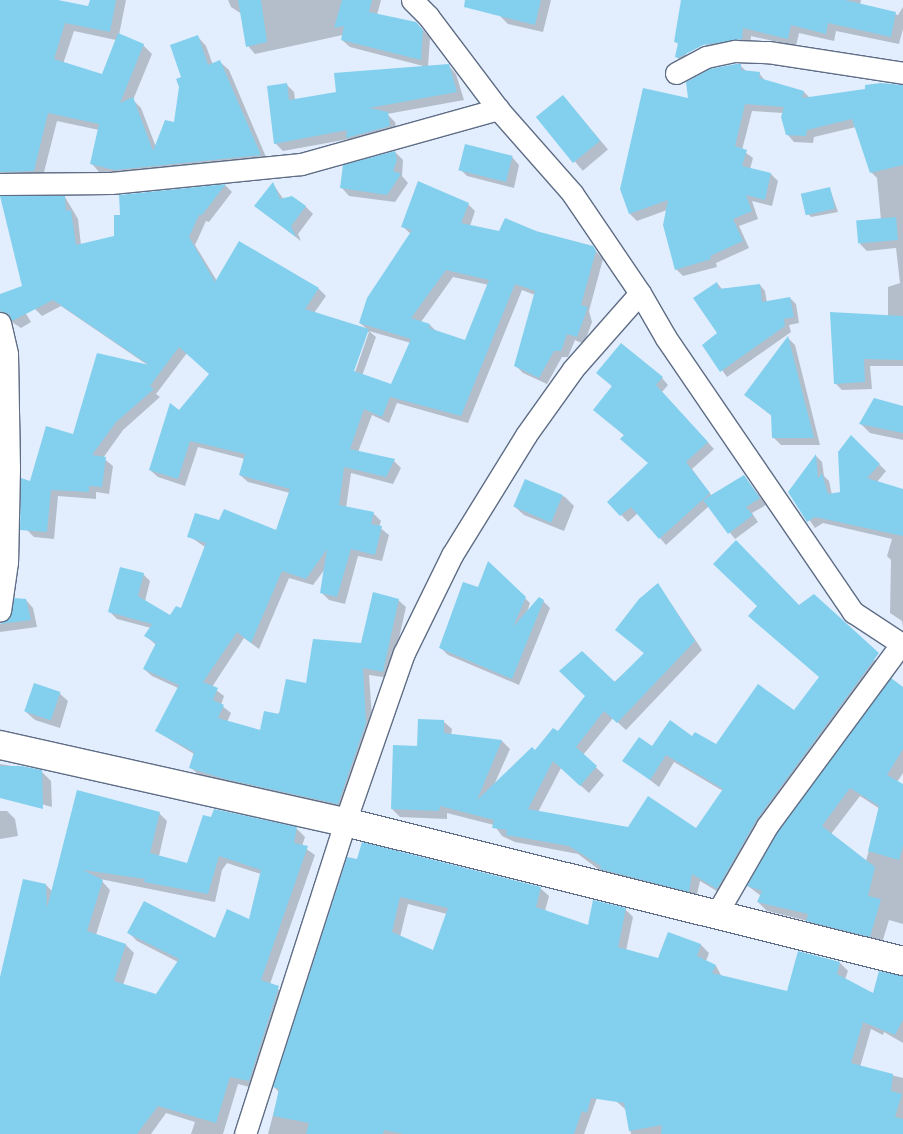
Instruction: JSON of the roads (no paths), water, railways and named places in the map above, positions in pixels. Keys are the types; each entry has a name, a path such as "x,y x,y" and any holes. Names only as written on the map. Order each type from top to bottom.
{"street":[{"path":"412,0 428,16 498,109 572,193 640,293 666,338 853,612 902,644 767,826 717,913"},
{"path":"676,73 706,57 735,51 768,52 903,73"},
{"path":"0,184 111,183 301,164 498,109"},
{"path":"246,1134 345,822 404,653 452,554 526,435 573,369 640,293"},
{"path":"0,323 7,354 9,468 7,562 0,611"},
{"path":"0,745 345,822 717,913 903,961"}]}
